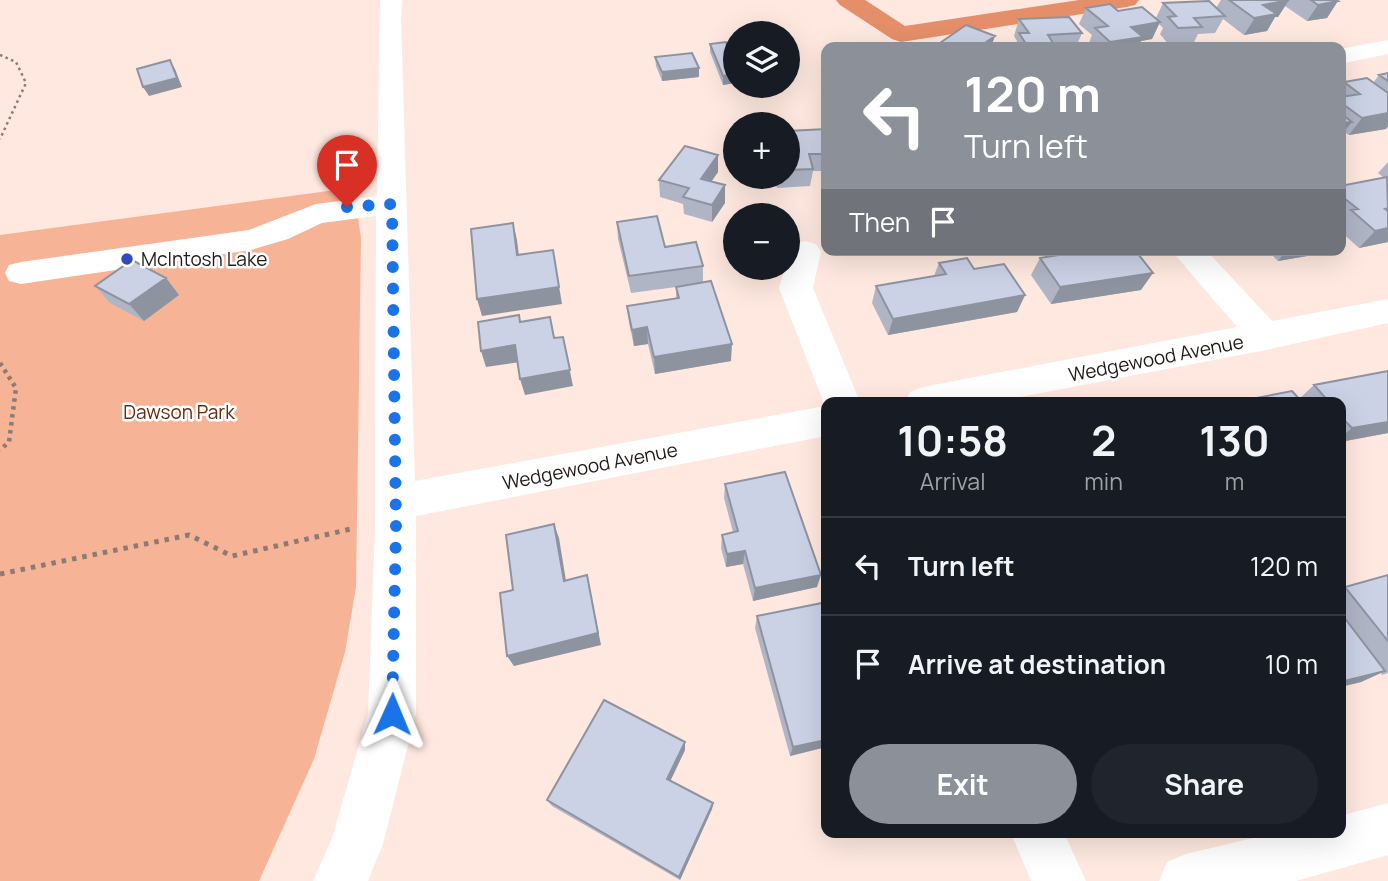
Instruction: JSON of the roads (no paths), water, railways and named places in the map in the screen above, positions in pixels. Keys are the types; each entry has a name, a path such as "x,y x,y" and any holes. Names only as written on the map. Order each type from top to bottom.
{"street":[{"path":"340,881 357,844 392,714 396,502 389,19 391,0"},
{"path":"1346,56 1388,47"},
{"path":"21,273 251,240 277,232 316,214 347,207 392,204"},
{"path":"805,252 796,288 839,397"},
{"path":"1192,256 1266,337"},
{"name":"Wedgewood Avenue","path":"949,397 1388,311"},
{"name":"Wedgewood Avenue","path":"396,502 821,422"},
{"path":"1186,881 1388,829"},
{"path":"1039,838 1059,881"}],"waterway":[{"path":"848,0 901,34 1127,0"}],"place":[{"name":"McIntosh Lake","path":"127,259"}],"park label":[{"name":"Dawson Park","path":"179,412"}]}
